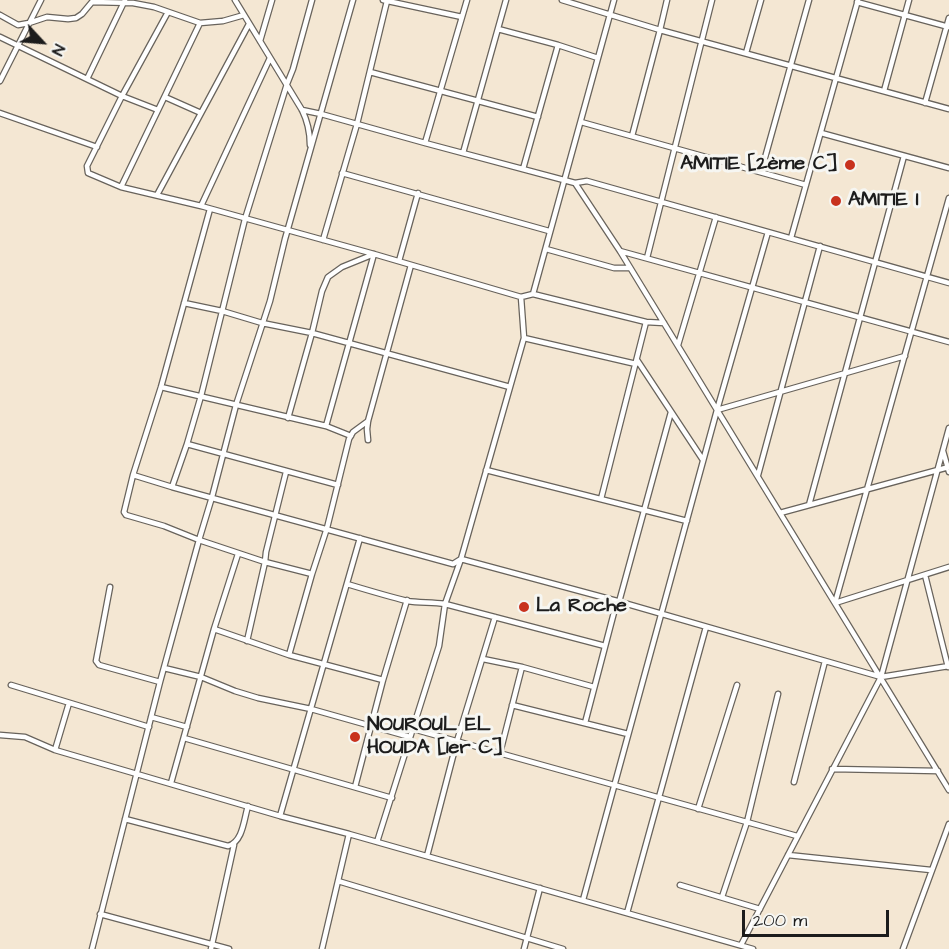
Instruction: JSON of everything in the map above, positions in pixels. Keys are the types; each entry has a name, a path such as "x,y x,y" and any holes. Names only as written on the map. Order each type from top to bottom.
{"street":[{"path":"0,81 41,0"},
{"path":"235,0 302,110 308,123 310,151"},
{"path":"260,41 272,0"},
{"path":"172,487 201,396 245,219 293,69 312,0"},
{"path":"92,949 160,682 236,405 270,301 352,0"},
{"path":"425,143 467,0"},
{"path":"463,153 506,0"},
{"path":"562,0 660,30 949,109"},
{"path":"533,294 614,0"},
{"path":"632,136 667,0"},
{"path":"647,258 712,0"},
{"path":"746,53 761,0"},
{"path":"761,172 809,0"},
{"path":"884,91 909,0"},
{"path":"323,240 357,124 385,1 462,17"},
{"path":"791,238 858,1 948,27"},
{"path":"0,15 18,25 47,17 76,18 92,2 124,2 154,7 200,23 223,21 244,15"},
{"path":"87,79 124,2"},
{"path":"168,12 87,166 88,173 121,187 201,206 521,297 533,294 646,322 664,323"},
{"path":"925,103 949,18"},
{"path":"121,187 200,23"},
{"path":"157,195 249,24"},
{"path":"498,29 598,58"},
{"path":"0,37 122,96 158,110"},
{"path":"523,169 558,45"},
{"path":"201,206 270,58"},
{"path":"370,72 538,117"},
{"path":"165,97 201,113"},
{"path":"302,110 575,183 587,181 949,283"},
{"path":"0,113 97,147"},
{"path":"581,122 806,185"},
{"path":"821,133 949,168"},
{"path":"808,505 904,156"},
{"path":"342,173 549,231"},
{"path":"575,183 620,250 949,790"},
{"path":"399,261 418,194"},
{"path":"835,603 911,332 946,220 949,198"},
{"path":"210,209 124,512 126,515 164,526 238,554 312,574"},
{"path":"678,345 716,217"},
{"path":"583,900 768,232"},
{"path":"758,476 820,246"},
{"path":"546,249 614,268 630,268"},
{"path":"620,250 949,342"},
{"path":"288,418 322,291 328,277 342,267 374,254"},
{"path":"326,426 374,254"},
{"path":"368,440 368,421 411,265"},
{"path":"377,842 439,646 445,604 461,559 524,338 521,297"},
{"path":"184,303 312,333 510,387"},
{"path":"601,499 646,322"},
{"path":"524,338 636,362 704,460"},
{"path":"717,410 905,356"},
{"path":"161,387 326,426 351,436"},
{"path":"585,723 671,412"},
{"path":"289,656 327,528 351,436 368,421"},
{"path":"741,945 881,677 949,428"},
{"path":"187,444 338,486"},
{"path":"780,513 938,470 949,469 943,451"},
{"path":"486,470 687,521"},
{"path":"247,641 286,472"},
{"path":"133,475 453,564 461,559 618,601 881,677 948,666 924,575"},
{"path":"280,816 360,538"},
{"path":"171,783 214,629 238,554"},
{"path":"835,603 949,567"},
{"path":"347,584 407,600 445,604 605,646"},
{"path":"110,588 96,661 99,665 160,682"},
{"path":"355,787 407,600"},
{"path":"427,856 457,741 495,617"},
{"path":"627,913 706,627"},
{"path":"214,629 289,656 383,680"},
{"path":"483,659 594,687"},
{"path":"794,782 825,661"},
{"path":"164,668 201,677 235,691 372,725 410,737"},
{"path":"500,753 522,668"},
{"path":"11,685 149,727"},
{"path":"698,809 737,685"},
{"path":"722,897 747,822 778,694"},
{"path":"56,750 69,703"},
{"path":"512,705 628,734"},
{"path":"152,717 187,727"},
{"path":"413,729 797,836"},
{"path":"0,735 25,737 56,750 280,816 753,949"},
{"path":"184,738 392,798"},
{"path":"832,769 938,771"},
{"path":"211,947 234,845 239,840 248,806"},
{"path":"125,819 228,846 234,845"},
{"path":"903,949 949,824"},
{"path":"322,949 349,834"},
{"path":"788,855 931,870"},
{"path":"338,881 563,949"},
{"path":"680,885 760,909"},
{"path":"524,949 540,888"},
{"path":"100,914 211,947 229,949"},
{"path":"721,949 724,941"}],"place":[{"name":"AMITIE [2ème C]","path":"850,165"},
{"name":"AMITIE I","path":"836,201"},
{"name":"La Roche","path":"524,607"},
{"name":"NOUROUL EL HOUDA [1er C]","path":"355,737"}]}
